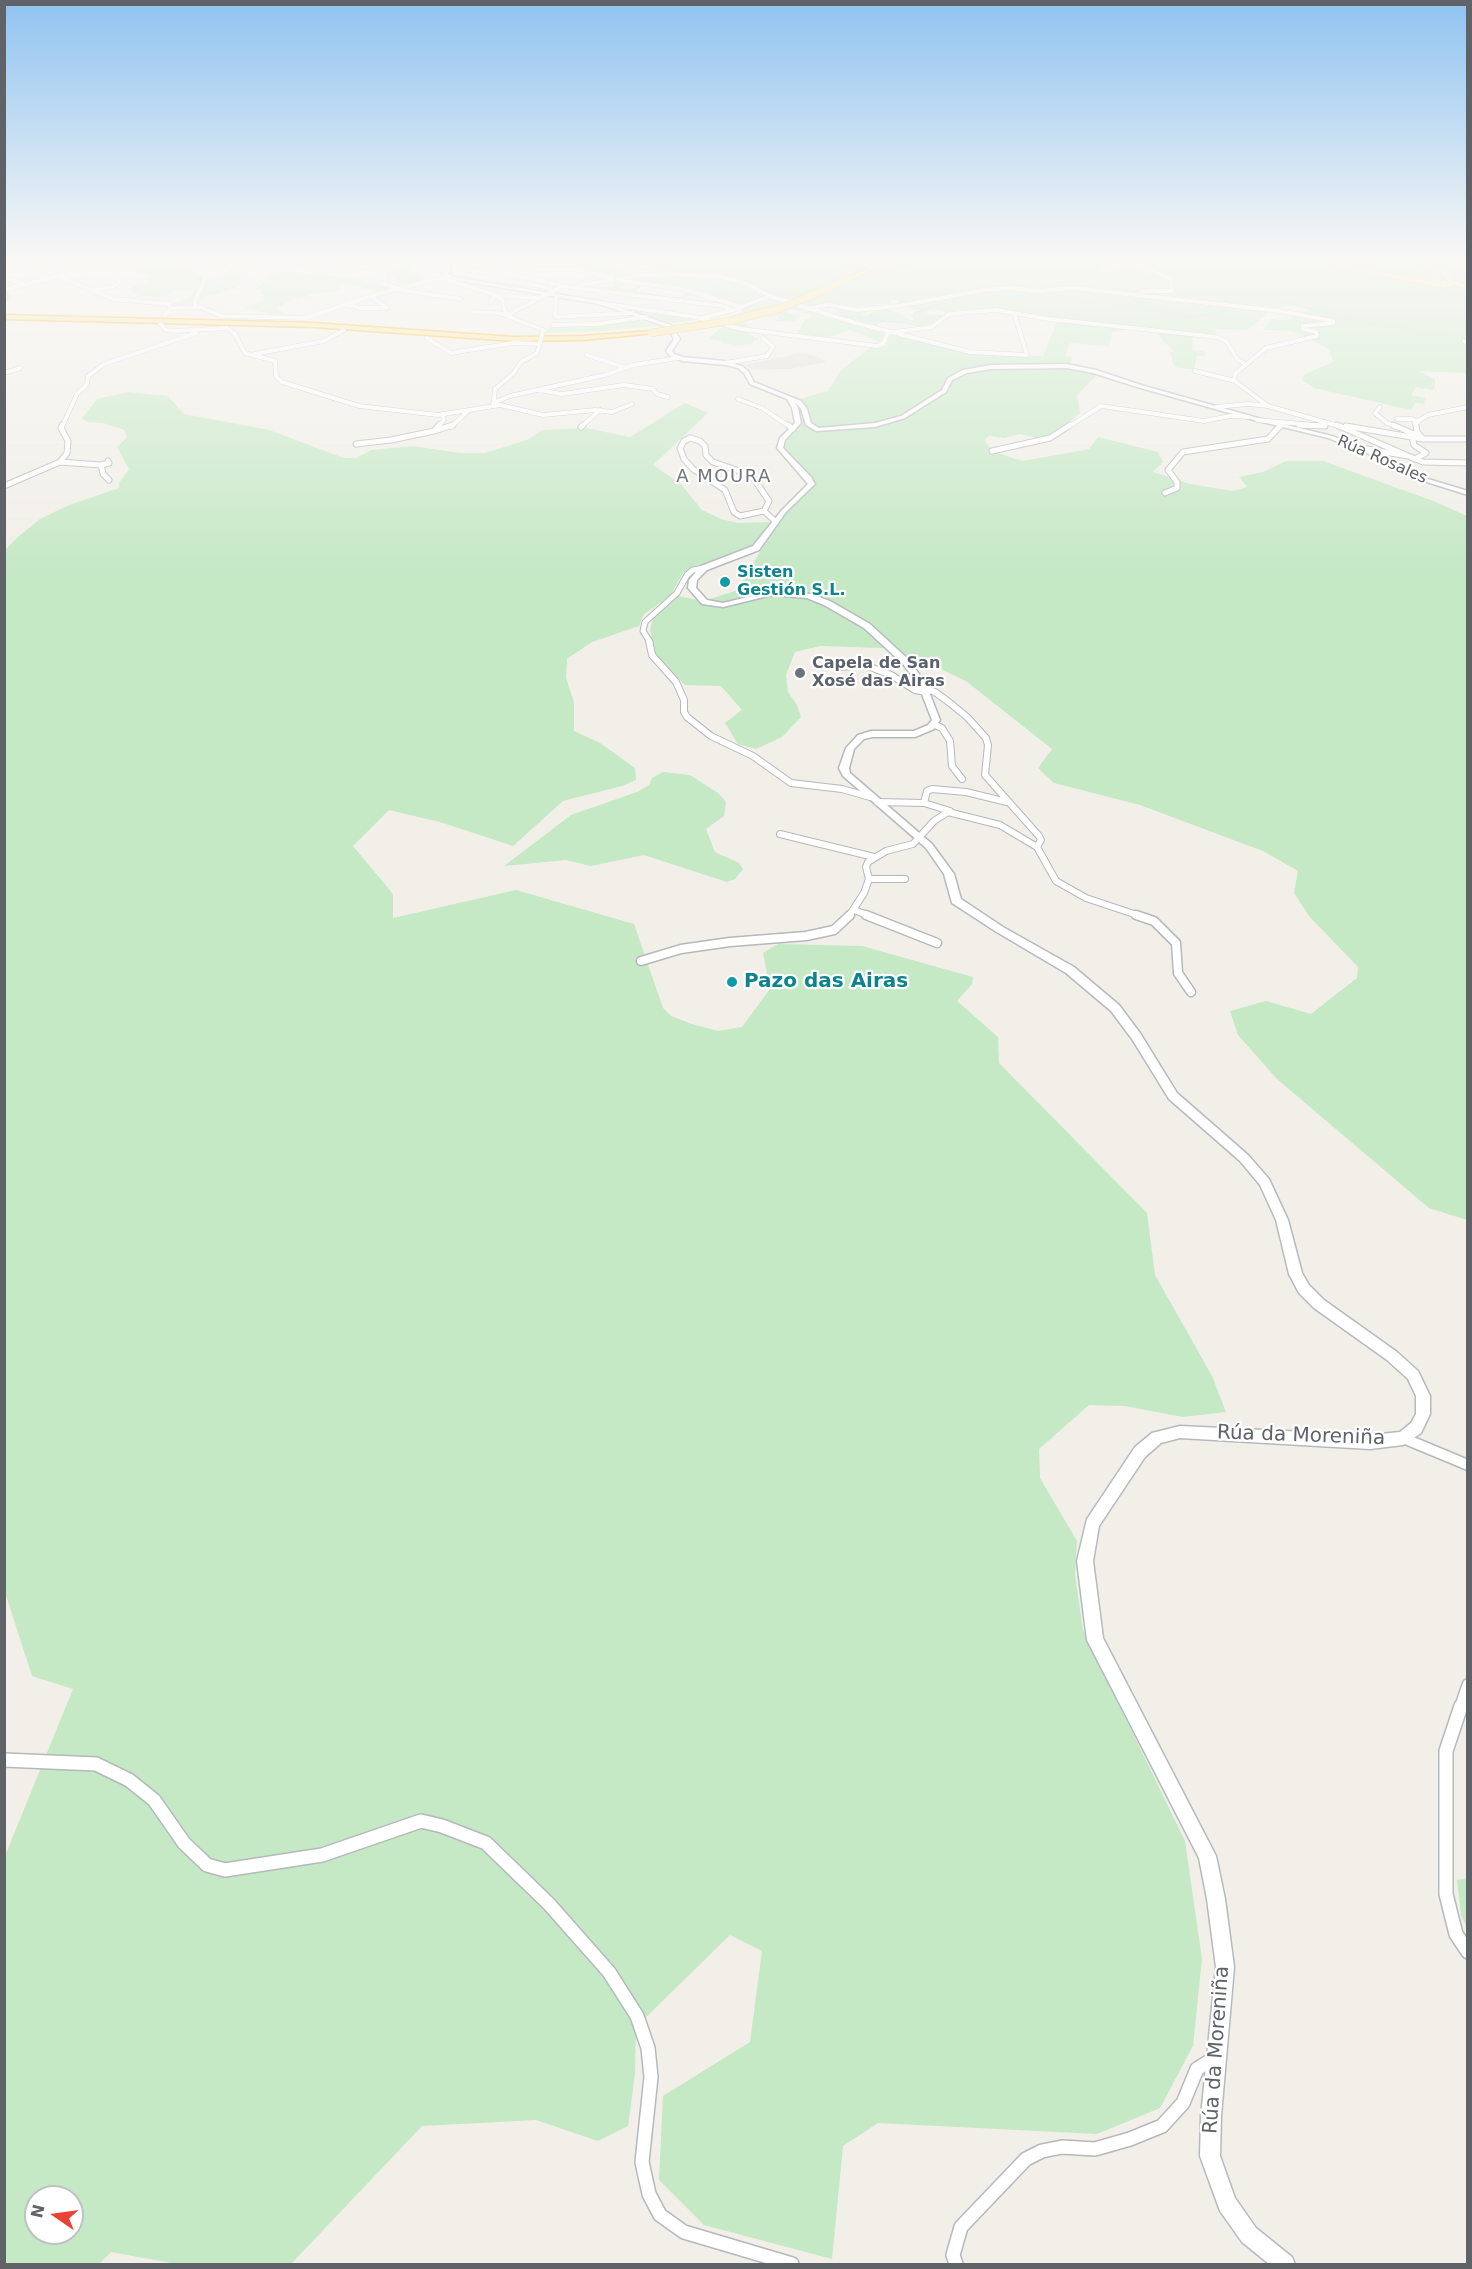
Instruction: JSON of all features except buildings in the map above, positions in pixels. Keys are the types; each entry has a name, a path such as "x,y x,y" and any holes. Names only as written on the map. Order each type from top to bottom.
{"street":[{"path":"60,462 66,453 68,441 61,428 77,394 87,384 91,373 107,362"},
{"path":"275,362 278,379 318,395 358,406 442,414 468,412 517,394"},
{"path":"496,403 495,389 513,374 522,362"},
{"path":"608,362 626,368"},
{"path":"496,394 543,390 658,362"},
{"path":"719,362 738,362"},
{"path":"1241,362 1245,364"},
{"path":"1235,381 1236,373 1248,362"},
{"path":"731,363 744,369 752,383 789,398 798,417 798,423 782,439 780,448 809,477 812,484 776,522 756,548 693,570 687,575 677,593 645,622 643,632 651,645 652,655 676,682 684,700 684,712 687,717 711,736 753,756 791,783 842,789 874,800 924,803 1000,825 1037,847 1053,877 1063,886 1086,898 1147,917 1156,924 1176,943 1178,972 1191,992"},
{"name":"Rúa Rosales","path":"789,398 799,402 810,426 818,430 830,431 875,425 903,417 944,391 948,382 958,373 976,369 1022,366 1076,367 1248,417 1317,433 1361,448 1416,477 1467,493"},
{"path":"4,373 20,368"},
{"path":"1195,371 1235,381 1268,406"},
{"path":"543,390 562,394 624,385 653,389 657,394 668,397"},
{"path":"738,399 762,408 793,429"},
{"path":"496,403 510,409 543,415 600,410 612,412 632,404"},
{"path":"1216,407 1248,404 1268,406 1331,425"},
{"path":"1459,405 1466,408"},
{"path":"992,451 1050,438 1101,406 1204,421 1248,417"},
{"path":"1380,407 1375,413 1388,424 1421,438"},
{"path":"1397,419 1415,420 1446,410 1466,408"},
{"path":"581,427 600,410"},
{"path":"356,444 391,440 450,428 468,412"},
{"path":"434,430 444,420 442,414"},
{"path":"1404,415 1415,420"},
{"path":"1256,419 1309,426 1331,425 1359,428 1421,438 1467,439"},
{"path":"1415,420 1414,425 1421,438"},
{"path":"1359,428 1364,424"},
{"path":"1165,493 1178,488 1178,482 1168,470 1183,452 1268,439 1281,425"},
{"path":"1340,426 1365,439 1406,453 1423,462 1467,463"},
{"path":"1412,437 1414,445 1426,453 1415,459"},
{"path":"690,438 700,441 705,446 706,455 713,462 742,472 754,479 770,501 764,511 747,516 740,516 734,512 725,490 693,469 684,459 680,448 684,441 690,438"},
{"path":"1361,448 1406,453"},
{"path":"4,486 60,462 101,465 110,463 108,461"},
{"path":"101,465 103,474 109,480"},
{"path":"764,511 776,522"},
{"path":"704,568 693,580 692,588 705,602 723,605 772,593 793,593 827,603 867,626 912,669 935,713 933,724 942,729 950,741 952,766 962,779"},
{"path":"839,667 865,665 891,675 915,690 935,692 967,717 986,738 988,745 985,775 1008,802 1017,808 1039,836 1041,840 1037,847"},
{"name":"Rúa da Moreniña","path":"933,724 925,731 915,734 866,735 853,744 847,758 846,774 874,800 921,836 944,864 956,902 1070,970 1094,988 1126,1022 1173,1096 1254,1167 1265,1182 1276,1204 1296,1274 1304,1289 1319,1304 1392,1356 1413,1375 1423,1396 1424,1414 1416,1428 1403,1438 1370,1442 1180,1432 1157,1438 1140,1452 1092,1524 1085,1561 1095,1640 1207,1856 1216,1899 1225,1967 1211,2115 1210,2156 1227,2204 1249,2235 1285,2265"},
{"path":"924,803 927,791 932,789 966,792 1008,802"},
{"path":"641,961 681,949 718,943 825,933 839,927 854,910 869,879 866,867 874,857 886,851 910,845 937,819 951,811"},
{"path":"780,834 874,857"},
{"path":"869,879 905,879"},
{"path":"854,910 937,943"},
{"path":"1403,1438 1467,1464"},
{"path":"1467,1684 1446,1751 1446,1894 1456,1934 1467,1952"},
{"path":"4,1760 96,1764 129,1780 154,1800 184,1843 207,1865 225,1870 246,1869 322,1855 421,1821 442,1826 486,1844 549,1904 609,1972 636,2016 648,2048 651,2077 642,2162 650,2194 660,2215 684,2232 725,2247 771,2256 792,2265"},
{"path":"956,2265 953,2255 961,2227 1026,2159 1042,2151 1062,2147 1095,2149 1130,2139 1162,2126 1183,2103 1197,2069 1217,2057"}],"shaded area":[{"path":"759,362 827,362 789,369 753,370 744,365"}],"green space":[{"path":"851,362 1071,362 1070,368 1098,374 1077,395 1080,413 1061,429 1043,439 1019,434 1004,438 989,436 984,440 994,452 1023,461 1089,449 1098,437 1158,452 1163,462 1153,472 1190,484 1233,491 1247,487 1239,477 1263,472 1286,461 1323,461 1436,502 1467,516 1467,1220 1429,1208 1277,1079 1238,1035 1230,1011 1266,1001 1311,1014 1357,978 1358,967 1309,916 1294,893 1298,871 1263,851 1140,805 1054,783 1038,768 1052,749 966,681 928,663 882,648 820,646 795,652 786,675 788,692 797,705 801,717 782,737 756,749 738,744 725,723 742,710 721,686 685,685 655,655 650,630 653,618 678,596 698,600 710,599 738,590 778,520 814,486 814,479 787,455 782,447 785,439 810,411 800,399 828,391 842,369"},
{"path":"1173,362 1196,362 1194,370 1175,367"},
{"path":"1333,362 1467,362 1467,373 1418,371 1435,379 1435,387 1432,390 1416,387 1411,395 1425,398 1424,404 1415,403 1411,410 1314,388 1302,380 1305,374"},
{"path":"128,392 168,396 184,414 269,430 344,458 356,458 371,450 413,446 460,453 485,453 527,440 542,430 586,428 630,437 685,403 708,413 653,465 681,484 702,510 721,519 738,523 770,522 760,538 747,549 696,566 683,573 670,596 644,614 639,626 592,642 567,659 566,678 574,702 574,731 600,743 635,768 636,780 622,786 563,801 513,846 440,822 389,810 353,846 393,894 393,918 516,890 634,924 663,1008 671,1016 718,1031 742,1027 770,989 763,953 778,944 862,946 973,977 972,984 957,1001 998,1037 999,1063 1147,1213 1155,1275 1212,1376 1226,1412 1183,1417 1125,1406 1089,1405 1039,1449 1040,1478 1077,1541 1075,1575 1083,1630 1185,1841 1202,1959 1193,2046 1160,2108 1097,2134 878,2123 843,2146 832,2259 704,2225 659,2180 663,2096 750,2042 762,1951 730,1935 636,2027 635,2074 628,2126 598,2141 536,2120 422,2126 291,2264 177,2264 111,2252 99,2264 5,2264 5,1856 73,1689 32,1676 5,1592 4,551 40,519 69,505 119,488 119,483 129,469 117,447 127,437 124,430 103,423 88,422 82,418 97,399"},
{"path":"663,772 690,775 718,793 726,802 724,816 706,829 715,852 739,863 743,869 735,879 727,882 644,855 591,866 566,860 504,866 571,815 637,792 649,785 652,778"},
{"path":"1468,1878 1467,1928 1461,1915 1457,1880"}],"place":[{"name":"Sisten Gestión S.L.","path":"725,582"},
{"name":"Capela de San Xosé das Airas","path":"800,673"},
{"name":"Pazo das Airas","path":"732,982"}],"district":[{"name":"A MOURA","path":"724,477"}]}
